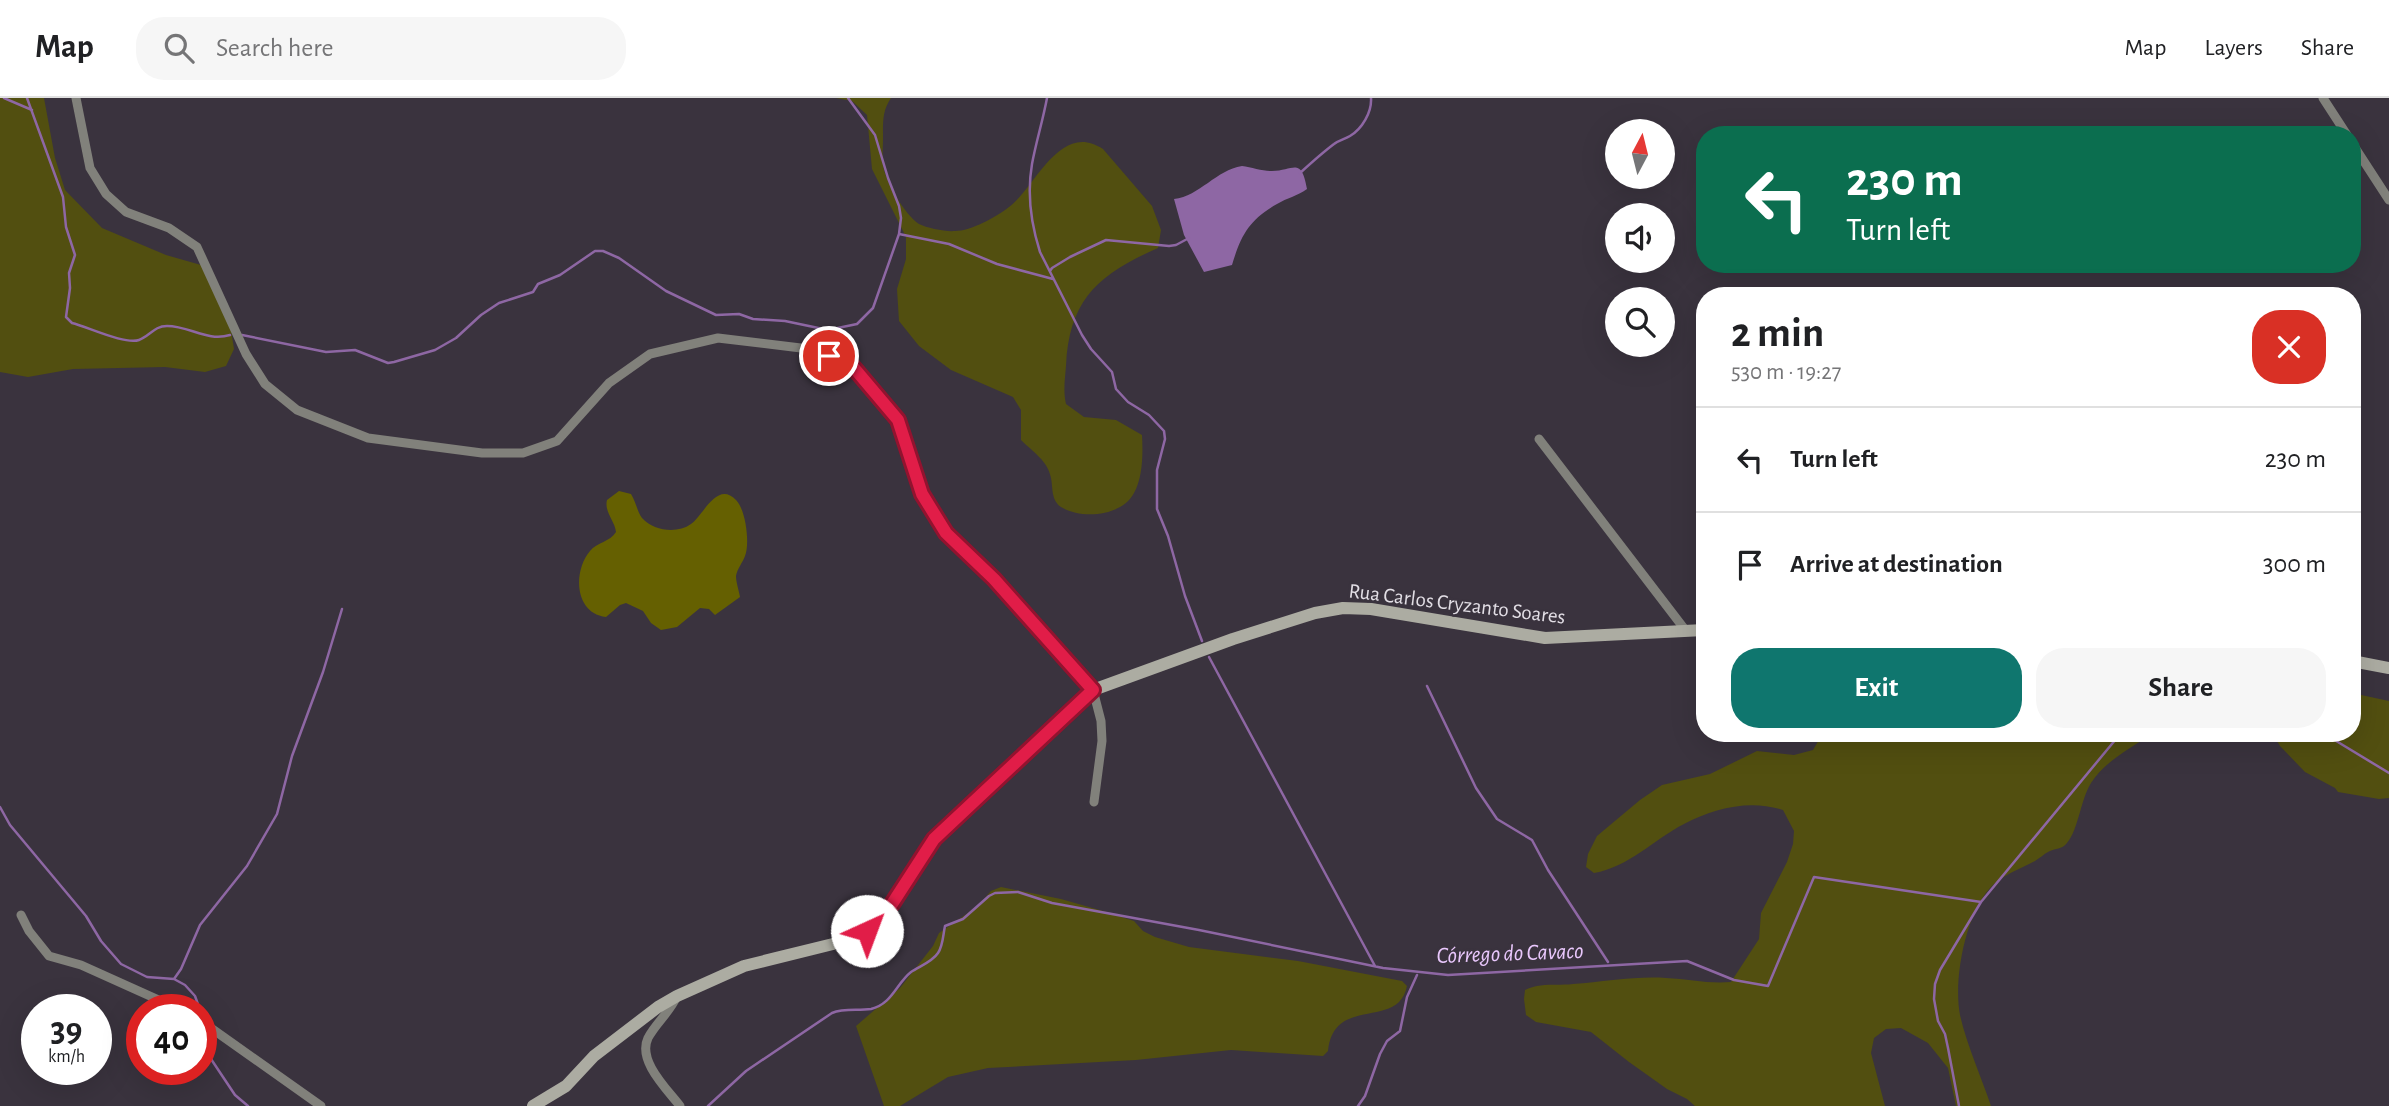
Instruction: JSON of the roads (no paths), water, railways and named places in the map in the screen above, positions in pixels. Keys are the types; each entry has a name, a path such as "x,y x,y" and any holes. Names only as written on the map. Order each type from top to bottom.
{"street":[{"path":"76,98 90,168 106,194 126,212 169,228 197,247 246,354 265,384 297,410 368,438 482,453 523,453 557,442 609,383 650,354 718,338 809,349 849,362 898,420 922,494 946,533 994,579 1093,690 1101,721 1094,802"},
{"path":"2323,98 2341,126"},
{"path":"2361,157 2388,198"},
{"path":"1539,439 1686,631"},
{"name":"Rua Carlos Cryzanto Soares","path":"533,1106 566,1086 594,1056 677,996 744,966 833,944 867,931 892,904 934,839 1093,690 1256,632 1315,613 1343,608 1371,609 1545,638 1696,630"},
{"path":"2361,663 2389,668"},
{"path":"21,915 29,932 49,956 91,969 146,994"},
{"path":"677,996 648,1038 647,1051 656,1075 680,1106"},
{"path":"217,1032 321,1106"}],"waterway":[{"path":"4,98 32,110"},
{"path":"27,98 63,197 66,227 75,255 69,273 66,317 72,323 133,341 167,326 214,337 230,335"},
{"path":"242,335 326,352 355,350 388,363 394,362 435,350 456,338 499,303 533,292 538,284 560,275 595,251 603,251 619,258 666,291 716,315 739,314 753,319 785,321 828,330 857,324 873,308 899,234 901,218 875,135 848,98"},
{"path":"1047,98 1030,186 1032,219 1040,252 1082,335 1112,372 1116,389 1128,402 1149,415 1164,431 1165,439 1157,470 1157,509 1202,641"},
{"path":"1300,173 1334,144 1358,129 1368,114 1371,98"},
{"path":"899,234 949,244 997,264 1053,279"},
{"path":"1050,271 1070,257 1106,240 1169,246 1189,238"},
{"path":"174,979 200,925 247,866 277,814 292,756 323,672 342,609"},
{"path":"1209,657 1375,966"},
{"path":"1427,686 1476,788 1497,819 1532,840 1548,870 1608,962"},
{"name":"Córrego do Cavaco","path":"1959,1106 1945,1034 1938,1021 1934,999 1940,970 1981,902 2114,742"},
{"name":"Córrego do Cavaco","path":"2338,742 2389,773"},
{"path":"0,807 10,825 86,916 101,941 121,964 147,977 174,979 193,994"},
{"name":"Córrego do Cavaco","path":"708,1106 746,1071 832,1013 871,1009 884,1003 911,972 938,953 945,926 963,919 995,893 1018,892 1052,903 1383,968 1448,975 1687,961 1734,980 1768,986 1814,877 1981,902"},
{"path":"1358,1106 1365,1096 1387,1041 1400,1031 1407,997 1417,975"},
{"path":"217,1068 235,1095 248,1106"}]}
